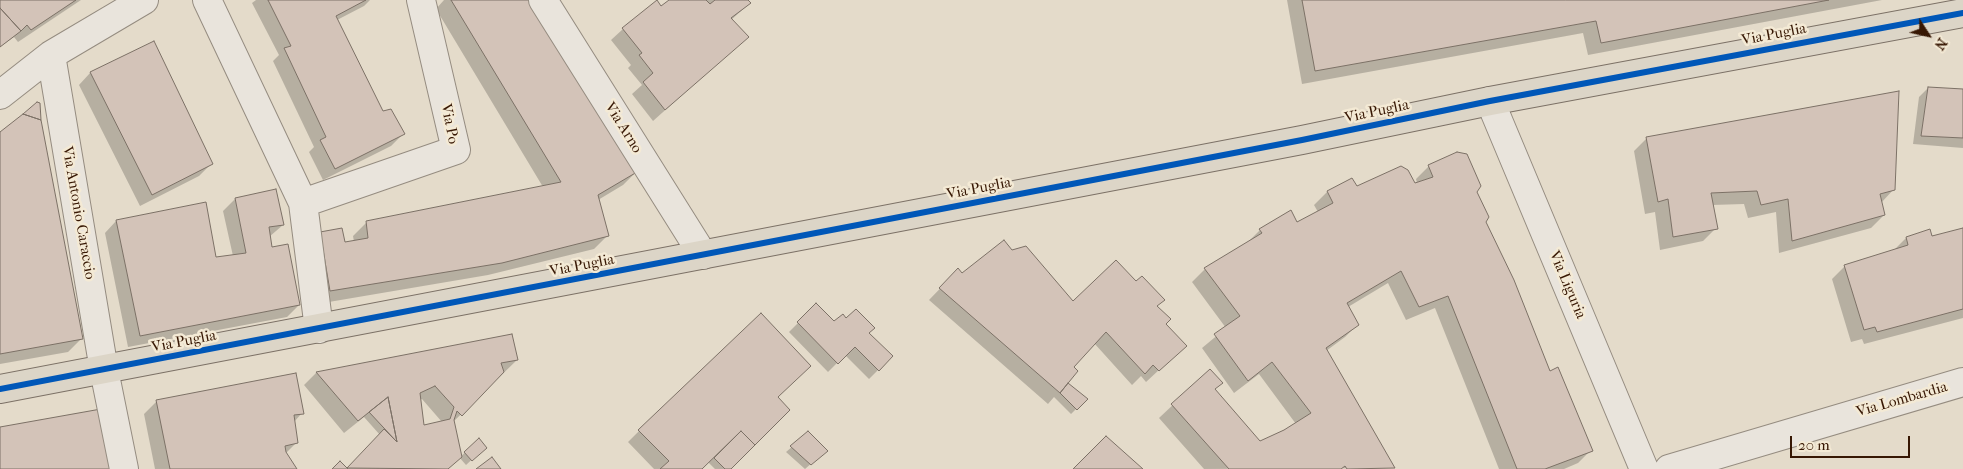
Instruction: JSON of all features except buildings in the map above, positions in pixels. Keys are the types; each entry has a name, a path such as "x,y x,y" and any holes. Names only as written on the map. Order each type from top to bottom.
{"main road":[{"name":"Via Puglia","path":"0,389 1302,140 1490,101 1963,12"}],"street":[{"path":"0,95 51,55 144,0"},
{"path":"207,0 303,203 319,329"},
{"name":"Via Po","path":"303,203 456,150 421,0"},
{"name":"Via Arno","path":"544,0 703,255"},
{"name":"Via Antonio Caraccio","path":"51,55 104,370 124,469"},
{"name":"Via Liguria","path":"1490,101 1644,469"},
{"name":"Via Lombardia","path":"1669,469 1963,382"}],"cycle path":[{"path":"0,389 1302,140 1490,101 1963,13"}]}
